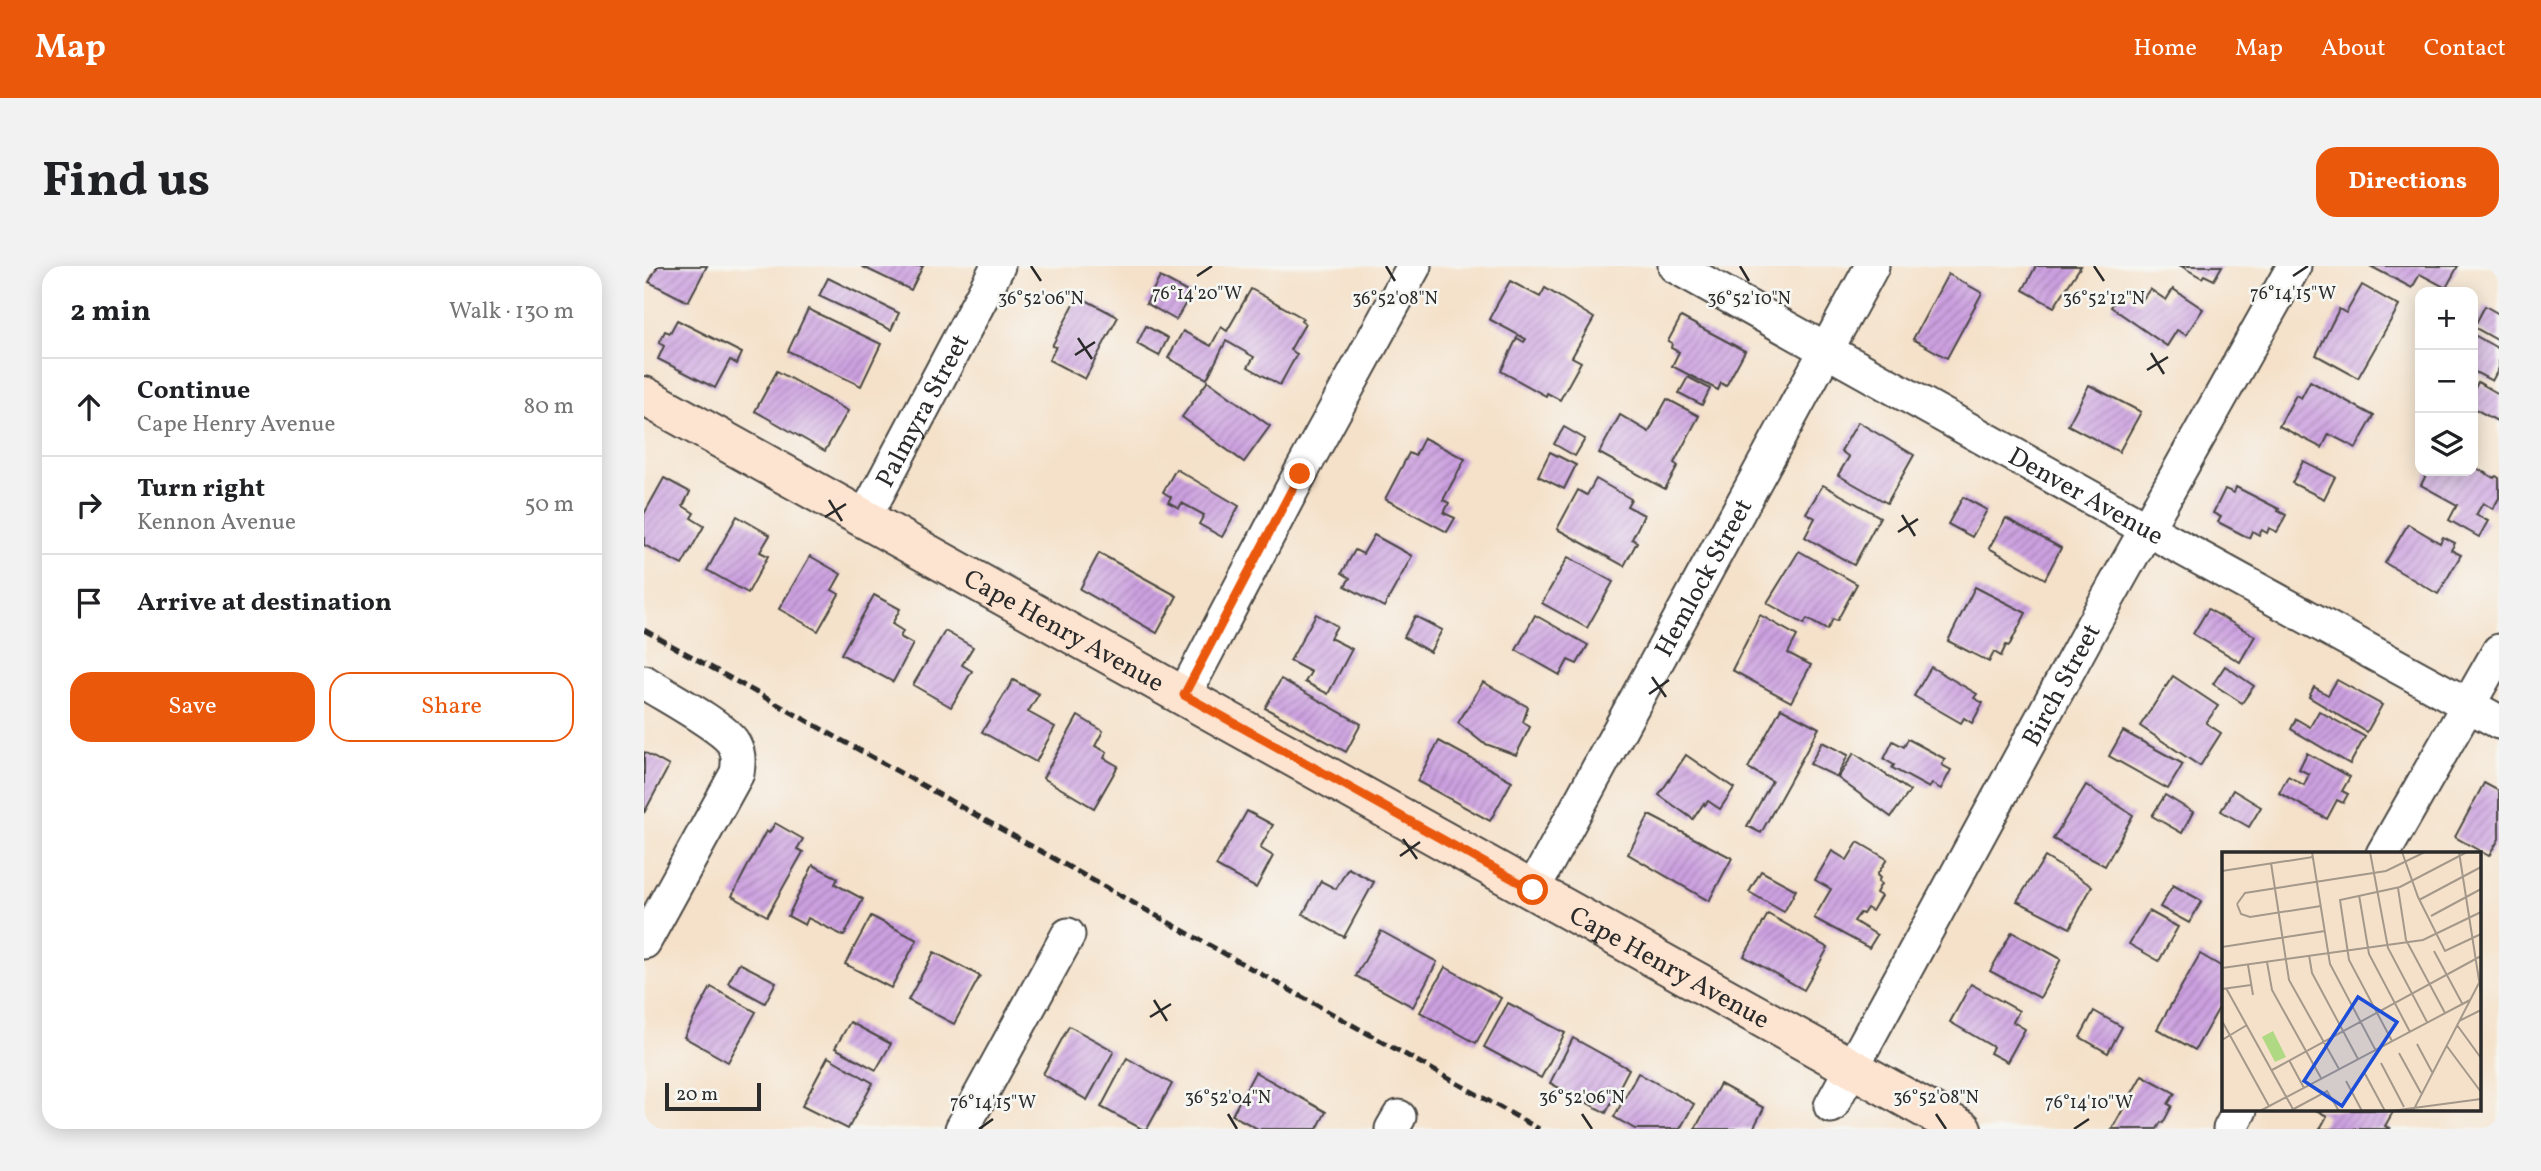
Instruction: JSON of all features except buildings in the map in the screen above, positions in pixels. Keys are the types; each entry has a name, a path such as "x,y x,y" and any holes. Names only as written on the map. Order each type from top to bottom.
{"street":[{"name":"Palmyra Street","path":"865,517 998,266"},
{"path":"1184,695 1300,474 1414,266"},
{"name":"Denver Avenue","path":"1675,266 2499,722"},
{"name":"Hemlock Street","path":"1533,890 1872,266"},
{"name":"Birch Street","path":"1831,1106 2294,266"},
{"name":"Cape Henry Avenue","path":"644,396 1962,1129"},
{"path":"2384,852 2499,651"},
{"path":"644,682 709,723 732,741 740,758 737,773 644,942"},
{"path":"962,1129 1068,935"},
{"path":"2230,1129 2239,1112"}],"railway":[{"path":"644,630 1539,1129"}],"route":[{"path":"1300,474 1184,695 1533,890"}]}
